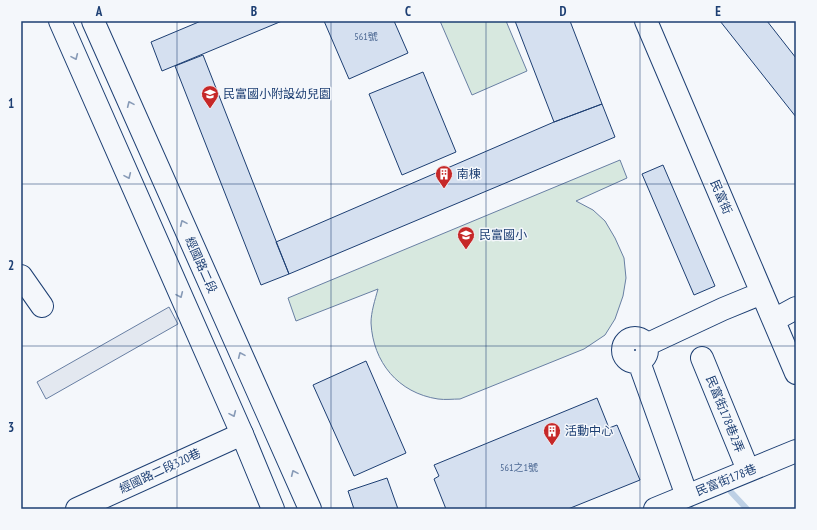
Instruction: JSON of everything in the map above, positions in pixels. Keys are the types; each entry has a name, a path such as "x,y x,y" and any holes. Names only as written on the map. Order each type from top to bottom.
{"main road":[{"path":"60,21 242,434 273,509"},
{"name":"經國路二段","path":"93,21 310,509"},
{"name":"民富街","path":"646,21 796,373"},
{"path":"21,276 42,306"},
{"path":"687,496 643,353 736,303 762,293"},
{"path":"774,320 796,308"},
{"name":"民富街178巷2弄","path":"702,358 748,470"},
{"name":"經國路二段320巷","path":"88,507 242,434"},
{"name":"民富街178巷","path":"660,508 796,450"}],"shaded area":[{"path":"440,21 506,21 527,71 472,95"},
{"path":"620,160 627,178 576,201 593,210 605,221 624,258 626,278 623,296 615,319 605,335 584,349 460,399 441,399 424,396 411,390 400,383 383,363 373,337 371,323 372,310 378,289 296,321 288,298"},
{"path":"169,307 178,324 46,399 37,382"}],"building":[{"path":"201,21 282,21 162,71 151,42"},
{"path":"324,21 394,21 408,53 349,79"},
{"path":"515,21 570,21 602,104 554,122"},
{"path":"720,21 767,21 796,58 796,117"},
{"path":"203,55 289,274 261,285 175,66"},
{"path":"423,72 456,152 402,175 369,94"},
{"name":"南棟","path":"602,104 615,137 289,274 276,242 554,122"},
{"path":"663,165 715,286 694,295 642,174"},
{"path":"366,361 406,453 354,476 313,385"},
{"name":"活動中心","path":"597,398 609,428 617,425 640,480 568,509 446,509 434,479 439,476 434,465"},
{"path":"387,478 398,509 354,509 348,491"}],"waterway":[{"path":"731,492 747,509"}],"place":[{"name":"民富國小附設幼兒園","path":"210,109"},
{"name":"南棟","path":"444,189"},
{"name":"民富國小","path":"466,250"},
{"name":"活動中心","path":"552,446"}]}
